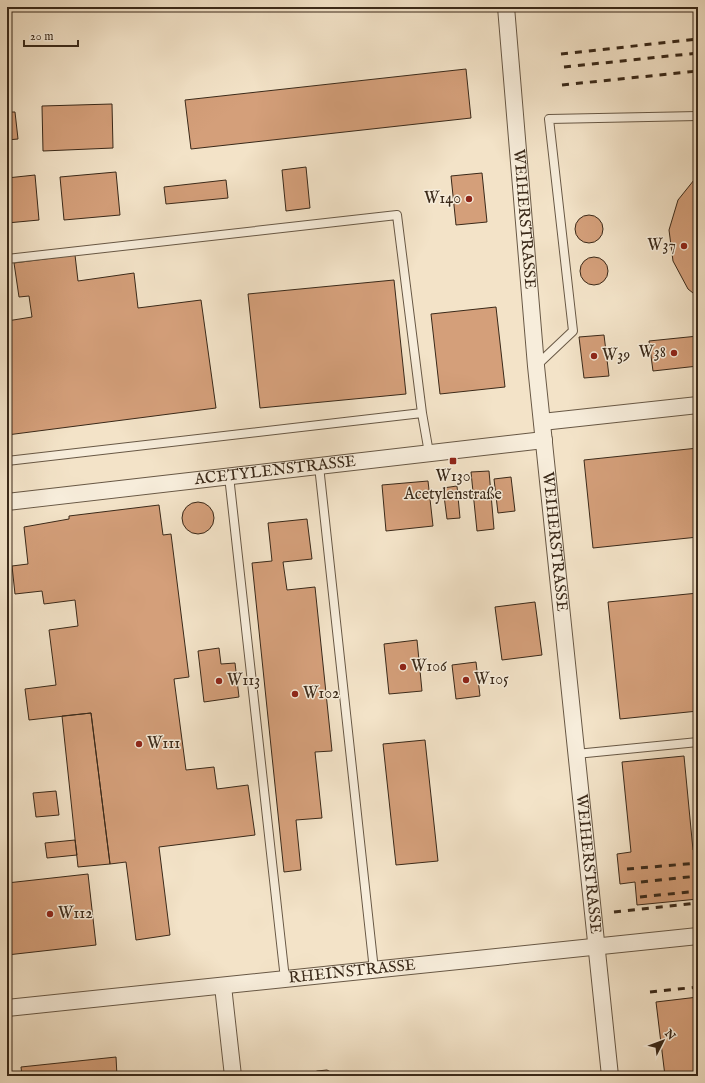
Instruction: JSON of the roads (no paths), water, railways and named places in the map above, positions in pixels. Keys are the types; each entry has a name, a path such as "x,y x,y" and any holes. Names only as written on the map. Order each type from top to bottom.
{"street":[{"name":"WEIHERSTRASSE","path":"506,7 536,366 610,1076"},
{"path":"542,422 698,405"},
{"name":"ACETYLENSTRASSE","path":"7,502 544,440"},
{"name":"RHEINSTRASSE","path":"7,1008 698,936"},
{"path":"223,986 233,1076"}],"lane":[{"path":"536,366 573,331 549,119 698,116"},
{"path":"7,259 397,215 422,413 429,453"},
{"path":"7,461 422,413"},
{"path":"319,466 374,970"},
{"path":"228,476 285,979"},
{"path":"576,754 698,742"}],"railway":[{"path":"561,54 698,39"},
{"path":"564,67 698,53"},
{"path":"562,85 698,71"},
{"path":"627,869 698,863"},
{"path":"641,882 698,876"},
{"path":"640,897 698,891"},
{"path":"614,912 698,903"},
{"path":"650,992 698,987"}],"place":[{"name":"W140","path":"469,199"},
{"name":"W37","path":"684,246"},
{"name":"W38","path":"674,353"},
{"name":"W39","path":"594,356"},
{"name":"W130 Acetylenstraße","path":"453,461"},
{"name":"W106","path":"403,667"},
{"name":"W105","path":"466,680"},
{"name":"W113","path":"219,681"},
{"name":"W102","path":"295,694"},
{"name":"W111","path":"139,744"},
{"name":"W112","path":"50,914"}]}
